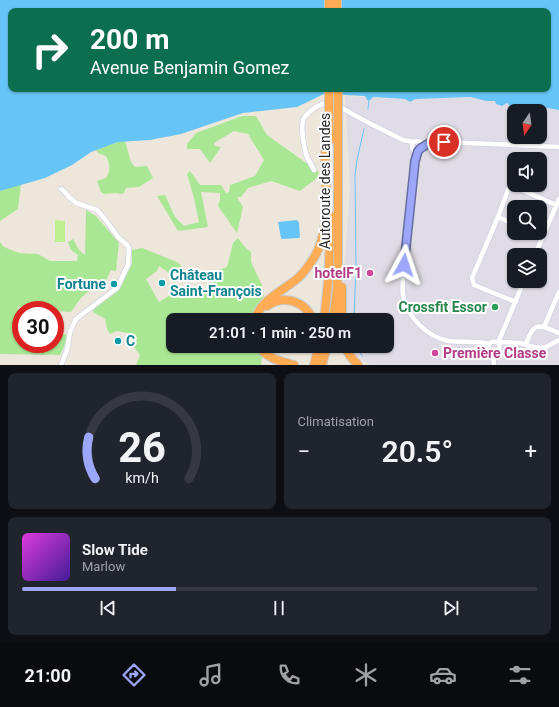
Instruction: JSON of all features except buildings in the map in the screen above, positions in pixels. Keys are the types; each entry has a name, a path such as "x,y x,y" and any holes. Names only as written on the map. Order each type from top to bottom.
{"highway":[{"name":"Autoroute des Landes","path":"330,92 334,119 338,179 338,262 337,290 334,313"},
{"name":"Autoroute des Landes","path":"325,313 330,273 330,136 338,92"},
{"path":"258,313 265,303 302,274 318,251 325,222 326,148 330,136"},
{"path":"338,179 342,258 342,313"},
{"path":"260,313 268,304 278,300 296,302 302,305 309,313"},
{"path":"266,353 273,358 294,365"},
{"path":"315,353 316,363"},
{"path":"316,363 318,353"},
{"path":"316,363 322,353"},
{"path":"348,353 358,365"}],"street":[{"path":"314,170 308,159 302,129 303,119 308,113 322,104 328,103 344,109 362,120 417,147 431,142 559,147"},
{"path":"417,147 403,283 405,303 414,318 434,336 450,341 482,342 489,344 492,341 496,341 499,344 508,342 520,343 541,348 559,340"},
{"path":"516,302 474,285 472,278 509,188 513,186 556,205"},
{"path":"60,189 76,203 97,210 118,237 128,246 129,250 128,265 117,288 76,319 72,327 61,365"},
{"path":"547,226 559,198"},
{"path":"498,217 507,221"},
{"path":"493,352 498,350 521,288"},
{"path":"544,326 559,292"},
{"path":"526,344 534,328 539,326 544,326 559,333"},
{"path":"489,344 489,349 493,352 494,365"}],"shaded area":[{"path":"345,96 405,99 410,102 415,99 471,97 504,104 507,103 507,144 547,144 547,108 559,110 559,365 370,365 356,356 355,353 394,353 394,313 346,313 343,289 350,186"}],"green space":[{"path":"242,116 256,116 267,135 319,172 317,178 300,191 271,181 248,188 241,197 237,197 243,207 237,233 218,206 220,193 201,192 208,227 178,231 157,196 165,195 175,217 184,226 199,222 187,174 190,171 200,185 221,185 226,193 229,192 230,185 255,176 264,160 248,134 234,131 214,143 215,146 221,147 210,163 200,149 187,149 187,144 196,133"},
{"path":"125,141 131,162 135,167 147,166 153,178 139,187 126,188 124,193 121,194 104,194 101,192 97,181 106,178 109,172 109,164 106,156 98,153 96,150"},
{"path":"21,184 18,209 0,221 0,191"},
{"path":"86,210 96,216 119,243 116,271 111,270 104,285 91,289 80,299 71,312 64,312 64,301 12,301 12,353 61,353 60,355 0,354 0,242 4,247 19,253 38,254 50,261 77,261 78,255 71,250 68,242 73,239 79,250 85,255"},
{"path":"55,220 65,221 65,242 55,242"},
{"path":"238,238 251,252 251,262 262,285 261,289 264,296 253,313 166,313 166,353 259,353 262,357 261,365 136,365 140,355 131,344 133,334 117,331 110,334 107,329 105,319 93,312 94,308 120,288 132,264 132,250 142,248 181,265 177,271 169,273 159,266 157,271 146,279 159,302 183,287 193,293 201,286 205,291 209,292 219,270 227,267 233,243"},
{"path":"64,334 68,335 64,346"}],"water":[{"path":"0,0 559,0 559,110 547,108 547,104 507,103 502,106 496,104 495,101 486,101 471,97 415,99 410,102 405,99 373,97 370,100 367,100 364,96 324,94 297,107 243,113 181,134 150,140 118,142 91,152 72,165 45,178 0,191"},
{"path":"297,220 299,223 300,237 282,239 278,222"}],"waterway":[{"path":"368,109 369,99"},
{"path":"354,313 356,265 355,175 364,129"}],"place":[{"name":"hotelF1","path":"370,273"},
{"name":"Château Saint-François","path":"162,283"},
{"name":"Fortune","path":"114,284"},
{"name":"Crossfit Essor","path":"495,307"},
{"name":"C","path":"118,341"},
{"name":"Première Classe","path":"435,353"}],"route":[{"path":"404,265 415,161 418,151 431,142 444,142"}]}
